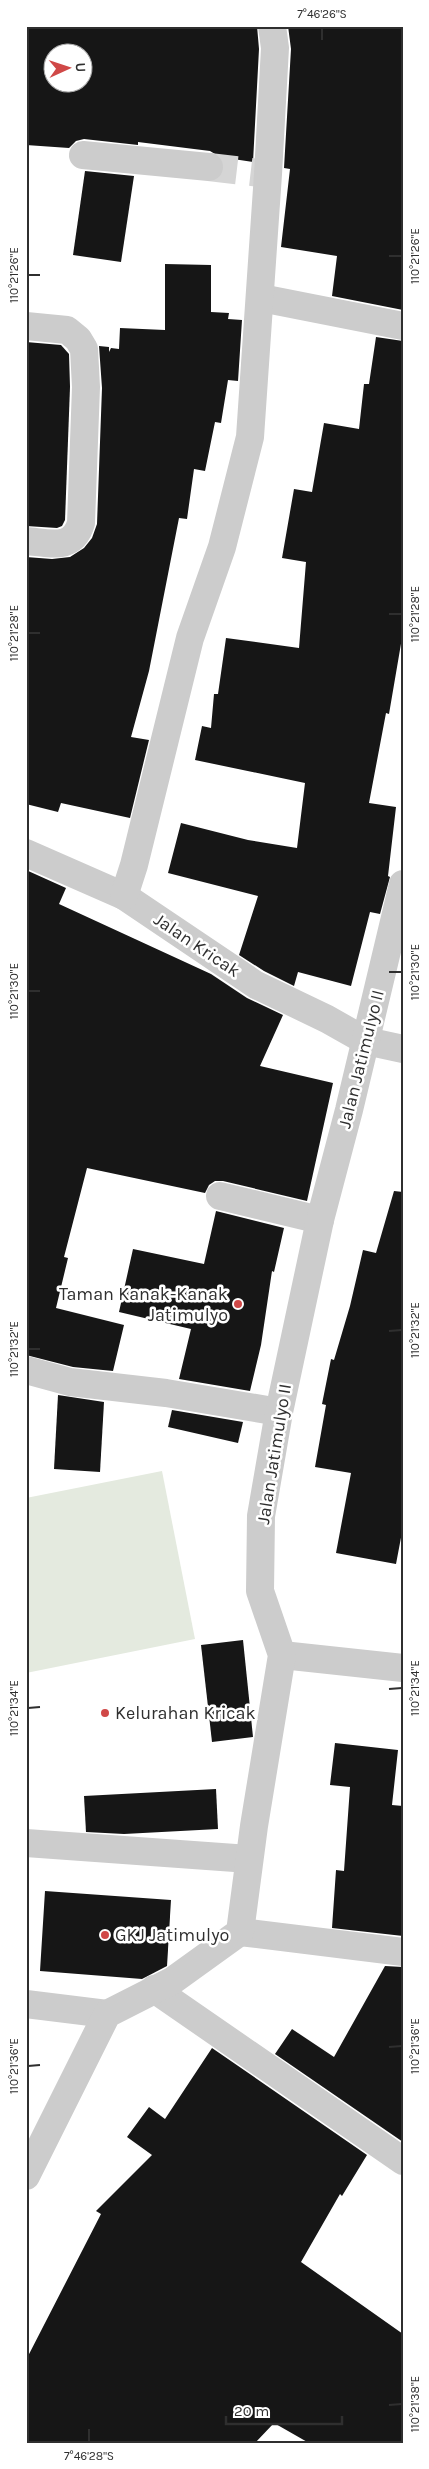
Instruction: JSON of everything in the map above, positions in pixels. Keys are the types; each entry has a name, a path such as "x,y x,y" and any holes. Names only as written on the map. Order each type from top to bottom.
{"street":[{"path":"124,896 134,865 190,638 222,547 250,438 261,298 264,174 275,48 272,26"},
{"path":"83,155 209,167"},
{"path":"261,298 403,326"},
{"path":"26,326 67,330 73,334 84,350 86,387 82,523 79,532 73,540 59,544 26,541"},
{"name":"Jalan Kricak","path":"26,852 124,896 256,985 366,1041 403,1049"},
{"name":"Jalan Jatimulyo II","path":"240,1932 249,1859 282,1655 260,1591 261,1516 279,1412 320,1220 366,1041 403,884"},
{"path":"220,1196 320,1220"},
{"path":"26,1370 70,1382 166,1392 279,1412"},
{"path":"282,1655 403,1668"},
{"path":"26,1843 249,1859"},
{"path":"26,2004 107,2014 172,1981 240,1932 403,1952"},
{"path":"154,1989 403,2161"},
{"path":"26,2176 107,2014"}],"shaded area":[{"path":"162,1471 195,1639 26,1673 26,1498"}],"building":[{"path":"26,26 257,26 259,49 253,162 220,157 210,151 138,142 138,145 84,139 76,141 69,148 26,145"},
{"path":"288,26 403,26 403,310 332,296 337,256 281,247 290,169 284,168 291,49"},
{"path":"85,171 134,176 121,262 73,255"},
{"path":"165,264 211,265 211,312 229,313 228,319 242,320 238,381 228,380 221,423 215,422 205,471 194,469 187,519 179,518 149,671 131,737 149,740 130,818 61,803 58,812 26,804 26,557 52,559 70,557 84,548 92,538 97,524 102,388 99,346 109,347 109,352 111,348 119,349 120,328 165,330"},
{"path":"376,337 403,341 403,632 389,714 386,713 369,803 396,807 388,876 390,877 380,914 370,912 351,986 298,972 294,986 264,971 239,955 258,896 168,873 181,823 248,840 297,848 305,783 195,760 202,726 211,728 214,694 218,694 226,638 299,648 306,562 282,558 294,489 312,492 324,423 359,429 364,384 369,384"},
{"path":"26,342 61,345 69,354 70,387 65,520 62,526 57,528 26,526"},
{"path":"26,870 66,888 59,904 211,974 247,998 283,1015 260,1066 333,1083 307,1201 223,1181 215,1181 209,1185 205,1193 87,1168 64,1257 68,1258 56,1308 124,1325 113,1371 73,1367 26,1355"},
{"path":"394,1191 403,1192 403,1527 396,1564 336,1553 351,1473 315,1467 326,1405 322,1404 331,1359 334,1360 350,1306 363,1250 376,1253"},
{"path":"216,1211 284,1228 274,1272 272,1271 261,1345 250,1391 179,1379 191,1329 119,1312 133,1249 204,1264"},
{"path":"58,1395 104,1402 100,1472 54,1469"},
{"path":"172,1410 243,1422 238,1443 168,1427"},
{"path":"243,1640 253,1737 212,1742 201,1645"},
{"path":"335,1743 398,1750 392,1805 403,1806 403,1936 332,1928 336,1870 344,1871 350,1787 330,1785"},
{"path":"216,1789 218,1829 124,1834 86,1832 84,1796"},
{"name":"GKJ Jatimulyo","path":"45,1891 171,1900 167,1966 142,1979 40,1971"},
{"path":"385,1966 403,1967 403,2142 275,2054 292,2029 334,2057"},
{"path":"212,2048 367,2155 342,2196 340,2194 301,2262 403,2334 403,2443 309,2443 274,2423 255,2443 26,2443 26,2360 101,2214 96,2211 152,2155 127,2137 149,2107 165,2119"}],"tunnel":[{"path":"209,167 260,173"}],"place":[{"name":"Taman Kanak-Kanak Jatimulyo","path":"238,1304"},
{"name":"Kelurahan Kricak","path":"105,1713"},
{"name":"GKJ Jatimulyo","path":"105,1935"}]}
